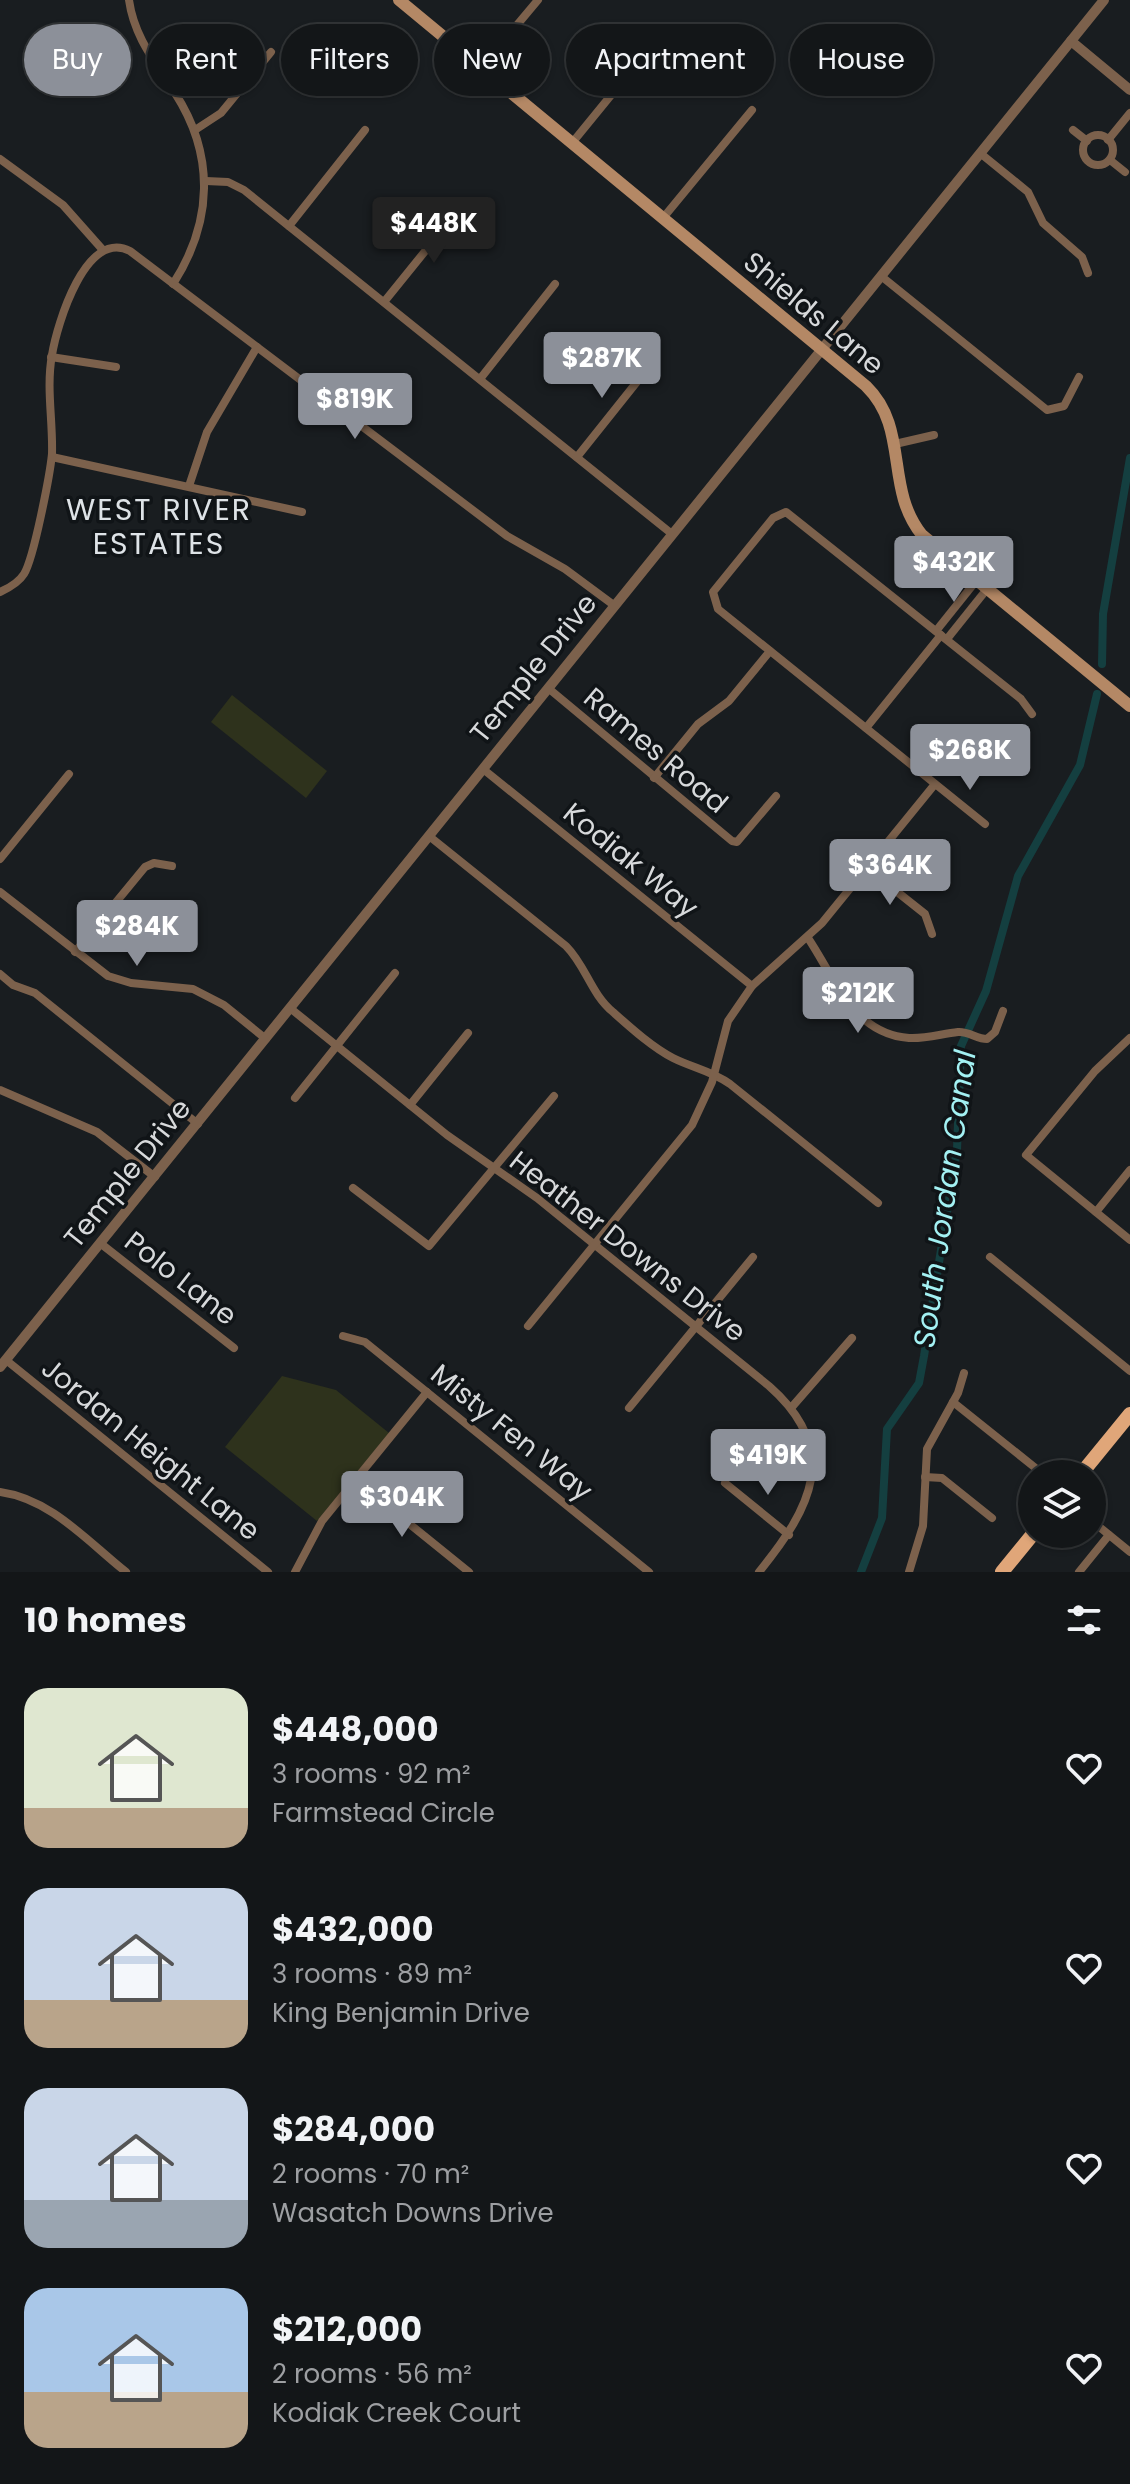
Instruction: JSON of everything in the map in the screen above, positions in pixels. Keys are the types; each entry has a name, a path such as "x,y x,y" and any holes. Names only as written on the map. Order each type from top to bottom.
{"main road":[{"name":"Shields Lane","path":"399,0 434,29"},
{"name":"Shields Lane","path":"515,96 871,391 886,414 895,444 898,483 910,518 930,542 1130,706"},
{"path":"1092,1460 1130,1414"},
{"path":"1002,1572 1022,1548"}],"street":[{"path":"129,0 145,48 195,130 206,181 198,234 173,284"},
{"path":"518,24 538,0"},
{"name":"Temple Drive","path":"3,1363 1104,0"},
{"path":"1071,41 1130,90"},
{"path":"195,130 221,113 271,52"},
{"path":"572,143 610,96"},
{"path":"663,218 752,110"},
{"path":"1108,140 1130,113"},
{"path":"289,226 365,130"},
{"path":"1073,130 1087,141"},
{"path":"1095,136 1108,140 1113,152 1110,160 1102,165 1089,162 1083,149 1087,141 1095,136"},
{"path":"980,153 1028,192 1043,223 1082,257 1088,273"},
{"path":"0,159 63,205 102,249"},
{"path":"1110,160 1125,172"},
{"path":"206,181 237,185 672,534"},
{"path":"384,302 460,208"},
{"path":"0,592 16,582 27,568 52,457 51,357 68,302 102,249 124,248 507,536 565,569 615,606"},
{"path":"881,276 1047,410 1064,406 1079,377"},
{"path":"480,379 555,284"},
{"path":"189,486 207,432 257,347"},
{"path":"51,357 116,367"},
{"path":"577,457 652,363"},
{"path":"895,444 934,435"},
{"path":"52,457 302,512"},
{"path":"985,824 718,609 712,599 715,589 773,518 786,512 1021,699 1032,714"},
{"path":"866,728 982,585"},
{"path":"654,778 698,724 729,701 770,651"},
{"name":"Rames Road","path":"548,688 654,778 737,842 776,796"},
{"name":"Kodiak Way","path":"483,769 752,986"},
{"path":"0,859 69,774"},
{"path":"528,1326 692,1125 714,1073 728,1021 752,986 773,964 808,938 935,784"},
{"path":"429,836 566,946 581,964 596,995 613,1012 669,1056 714,1073 878,1203"},
{"path":"75,952 145,867 154,863 172,866"},
{"path":"867,868 925,914 932,934"},
{"path":"0,892 98,970 119,980 182,987 204,994 266,1039"},
{"path":"808,938 848,1004 876,1027 911,1038 967,1034 982,1039 992,1036 1003,1011"},
{"path":"295,1098 395,973"},
{"path":"0,974 13,985 35,993 198,1124"},
{"name":"Heather Downs Drive","path":"290,1008 410,1105 595,1245 791,1408 809,1445 812,1468 807,1502 789,1535 759,1572"},
{"path":"410,1105 468,1033"},
{"path":"1130,1038 1095,1071 1026,1155 1130,1240"},
{"path":"0,1090 97,1132 155,1177"},
{"path":"353,1188 429,1246 554,1096"},
{"path":"1096,1212 1130,1170"},
{"name":"Polo Lane","path":"100,1243 234,1348"},
{"path":"629,1408 753,1257"},
{"path":"990,1257 1130,1371"},
{"name":"Misty Fen Way","path":"343,1336 365,1342 649,1572"},
{"path":"791,1408 852,1338"},
{"name":"Jordan Height Lane","path":"3,1363 268,1572"},
{"path":"909,1572 923,1526 929,1442 953,1402 964,1373"},
{"path":"295,1572 322,1521 427,1392"},
{"path":"953,1402 1026,1460"},
{"path":"925,1477 942,1478 992,1518"},
{"path":"355,1480 469,1572"},
{"path":"725,1483 789,1535"},
{"path":"0,1492 26,1497 46,1507 126,1572"},
{"path":"1106,1533 1130,1552"},
{"path":"1079,1572 1109,1535"}],"green space":[{"path":"232,695 327,771 306,798 211,722"},
{"path":"282,1376 336,1390 389,1433 317,1521 225,1447"}],"waterway":[{"name":"South Jordan Canal","path":"1102,664 1103,614 1130,458"},
{"name":"South Jordan Canal","path":"861,1572 882,1518 887,1429 919,1383 957,1150 961,1046 986,991 1018,876 1080,765 1097,694"}],"district":[{"name":"WEST RIVER ESTATES","path":"159,527"}]}
